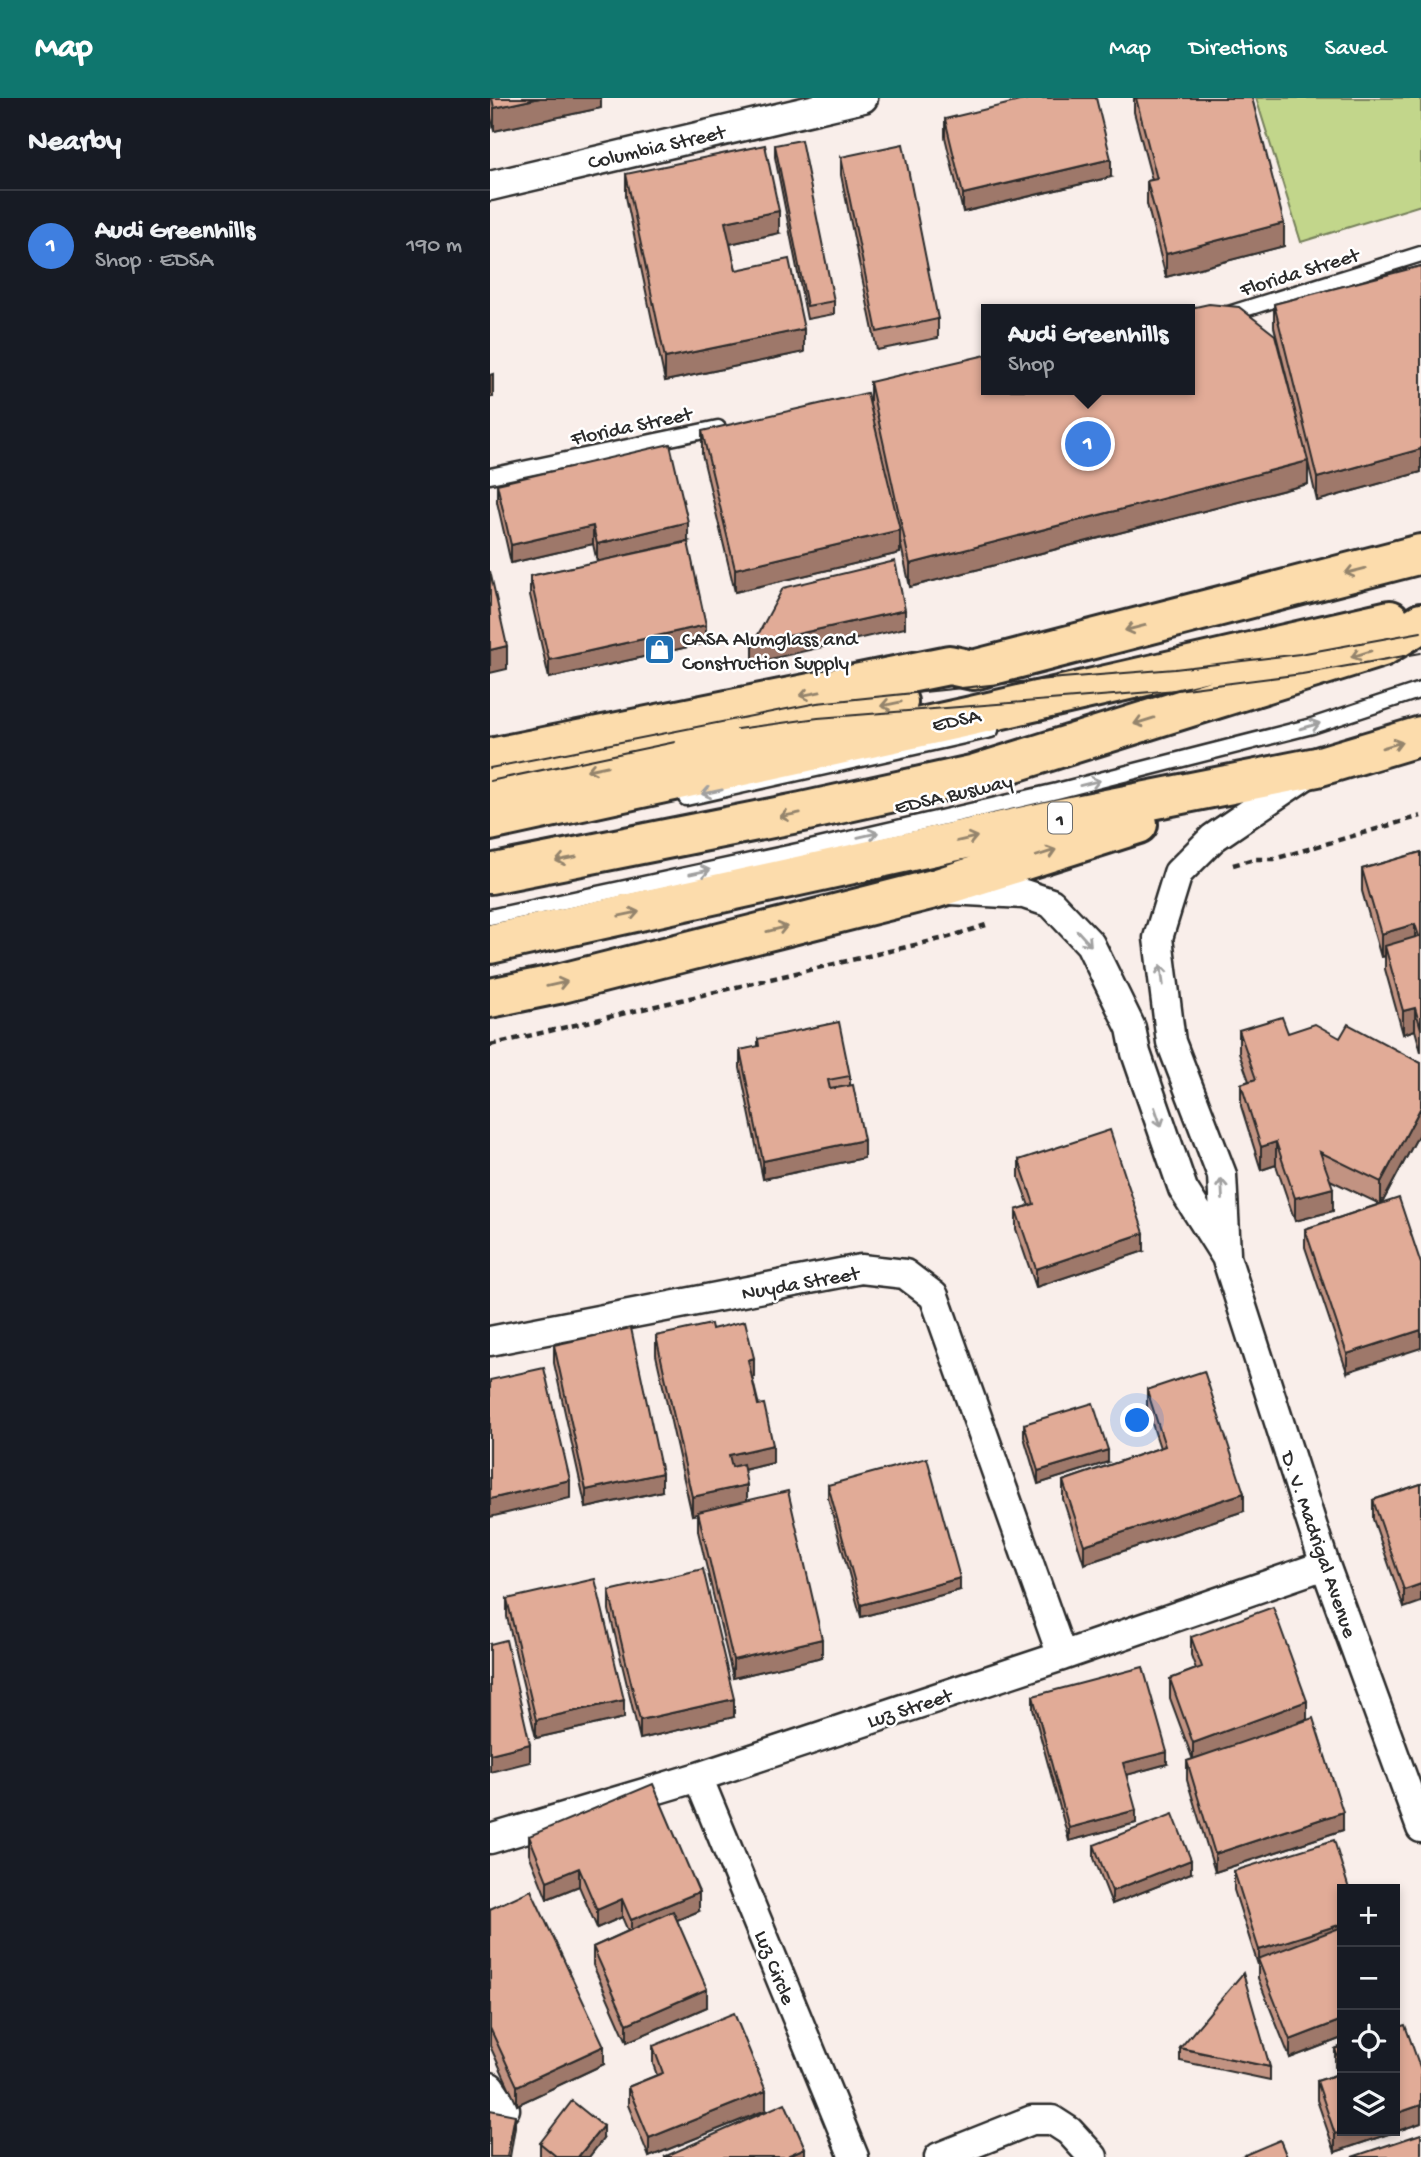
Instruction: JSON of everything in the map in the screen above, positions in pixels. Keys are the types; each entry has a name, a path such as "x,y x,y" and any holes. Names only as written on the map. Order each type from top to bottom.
{"highway":[{"path":"490,792 651,741 949,666 973,670 1421,554"},
{"name":"EDSA","path":"490,821 969,726 1421,612"},
{"path":"490,874 788,815 976,774 1382,647 1421,623"},
{"name":"1","path":"490,998 558,984 934,889 1421,736"},
{"path":"490,758 651,741"},
{"name":"1","path":"490,944 803,863 1061,818 1317,767"}],"street":[{"name":"Columbia Street","path":"490,186 863,98"},
{"name":"D. V. Madrigal Avenue","path":"1226,1257 1222,1175 1171,1042 1158,937 1178,873 1213,838 1317,767"},
{"name":"D. V. Madrigal Avenue","path":"934,889 1024,894 1051,903 1090,944 1131,1028 1136,1053 1183,1189 1226,1257 1325,1565 1421,1828"},
{"name":"Nuyda Street","path":"490,1341 861,1269 905,1274 934,1296 1062,1656"},
{"name":"Luz Street","path":"490,1839 698,1777 1325,1565"},
{"name":"Luz Circle","path":"698,1777 854,2157"},
{"path":"939,2157 1032,2120 1052,2120 1069,2130 1093,2157"}],"lane":[{"name":"Florida Street","path":"1195,324 1421,254"},
{"name":"Florida Street","path":"490,476 733,425"},
{"path":"1061,710 1322,636"},
{"name":"EDSA Busway","path":"490,917 803,863 1057,791 1299,729 1421,690"},
{"path":"677,800 969,726 1009,725"}],"path":[{"path":"1228,866 1254,859 1274,859 1421,816"},
{"path":"490,1045 949,937 988,925"}],"green space":[{"path":"1256,98 1421,98 1421,205 1301,242"}],"building":[{"path":"492,98 540,98 494,108"},
{"path":"1032,98 1096,98 1111,159 963,194 945,119"},
{"path":"1136,98 1252,98 1284,223 1166,254 1147,181 1157,179"},
{"path":"801,140 834,301 807,306 775,145"},
{"path":"903,144 938,319 877,332 841,157"},
{"path":"765,145 779,211 725,222 736,270 789,259 804,329 665,358 626,174"},
{"path":"1421,266 1421,449 1317,478 1274,304"},
{"path":"1209,304 1239,307 1275,335 1308,461 910,564 870,382 981,356 981,395 1195,395 1195,307"},
{"path":"867,393 900,530 735,569 702,431"},
{"path":"670,444 688,522 597,544 593,526 511,545 497,484"},
{"path":"688,542 706,625 549,660 530,576"},
{"path":"895,561 905,610 753,644 783,588"},
{"path":"490,571 507,646 490,650"},
{"path":"1421,852 1421,1029 1415,1008 1403,1011 1385,946 1419,936 1415,924 1381,934 1362,869"},
{"path":"1282,1017 1288,1033 1315,1024 1340,1038 1348,1024 1421,1063 1421,1107 1381,1182 1320,1152 1333,1188 1295,1198 1276,1142 1261,1147 1241,1084 1256,1079 1239,1030"},
{"path":"839,1022 850,1076 828,1080 830,1089 853,1085 864,1140 763,1161 740,1050 759,1046 758,1039"},
{"path":"1110,1130 1144,1233 1036,1269 1016,1210 1034,1204 1019,1160"},
{"path":"1399,1198 1421,1264 1421,1330 1347,1354 1305,1229"},
{"path":"745,1321 754,1358 748,1360 758,1405 764,1404 773,1445 729,1455 732,1467 743,1464 747,1485 692,1497 656,1336 711,1324 712,1329"},
{"path":"631,1328 662,1473 586,1490 554,1345"},
{"path":"544,1368 570,1480 490,1499 490,1380"},
{"path":"1204,1371 1244,1493 1084,1545 1063,1481 1165,1446 1147,1390"},
{"path":"1093,1403 1108,1450 1038,1471 1024,1424"},
{"path":"927,1458 960,1578 861,1605 828,1485"},
{"path":"1421,1484 1421,1584 1404,1590 1373,1500"},
{"path":"788,1491 822,1639 733,1660 698,1512"},
{"path":"703,1569 734,1699 640,1720 609,1591"},
{"path":"595,1579 624,1700 536,1720 507,1599"},
{"path":"1273,1607 1307,1701 1193,1743 1170,1679 1202,1667 1191,1637"},
{"path":"506,1640 530,1744 490,1754 490,1644"},
{"path":"1143,1667 1167,1752 1123,1763 1136,1810 1069,1828 1033,1696"},
{"path":"1313,1718 1343,1812 1215,1854 1187,1761"},
{"path":"653,1784 699,1892 631,1920 622,1899 597,1910 579,1868 547,1881 529,1836"},
{"path":"1173,1814 1191,1860 1112,1891 1094,1845"},
{"path":"1334,1840 1347,1884 1337,1884 1337,1926 1259,1950 1234,1871"},
{"path":"531,1890 604,2046 517,2086 490,2028 490,1909"},
{"path":"673,1911 707,1989 627,2024 593,1947"},
{"path":"1337,1929 1337,2022 1290,2040 1258,1959"},
{"path":"1243,1973 1270,2067 1180,2048"},
{"path":"734,2013 766,2091 649,2138 628,2087 663,2073 653,2046"},
{"path":"1405,2025 1421,2070 1421,2105 1400,2112 1400,2073 1400,2026"},
{"path":"1337,2075 1337,2133 1335,2134 1317,2081"},
{"path":"572,2101 603,2126 578,2157 557,2157 540,2143"},
{"path":"785,2103 805,2148 789,2155 790,2157 664,2157"},
{"path":"490,2110 515,2115 507,2157 490,2157"},
{"path":"1421,2134 1421,2157 1352,2157"},
{"path":"1280,2140 1287,2157 1240,2157"}],"tram line":[{"path":"490,768 817,703 1175,669 1300,654 1421,632"},
{"path":"737,729 818,718 1177,690 1302,674 1421,653"},
{"path":"490,781 675,742"}],"place":[{"name":"Audi Greenhills","path":"1088,444"},
{"name":"CASA Alumglass and Construction Supply","path":"659,650"}]}
